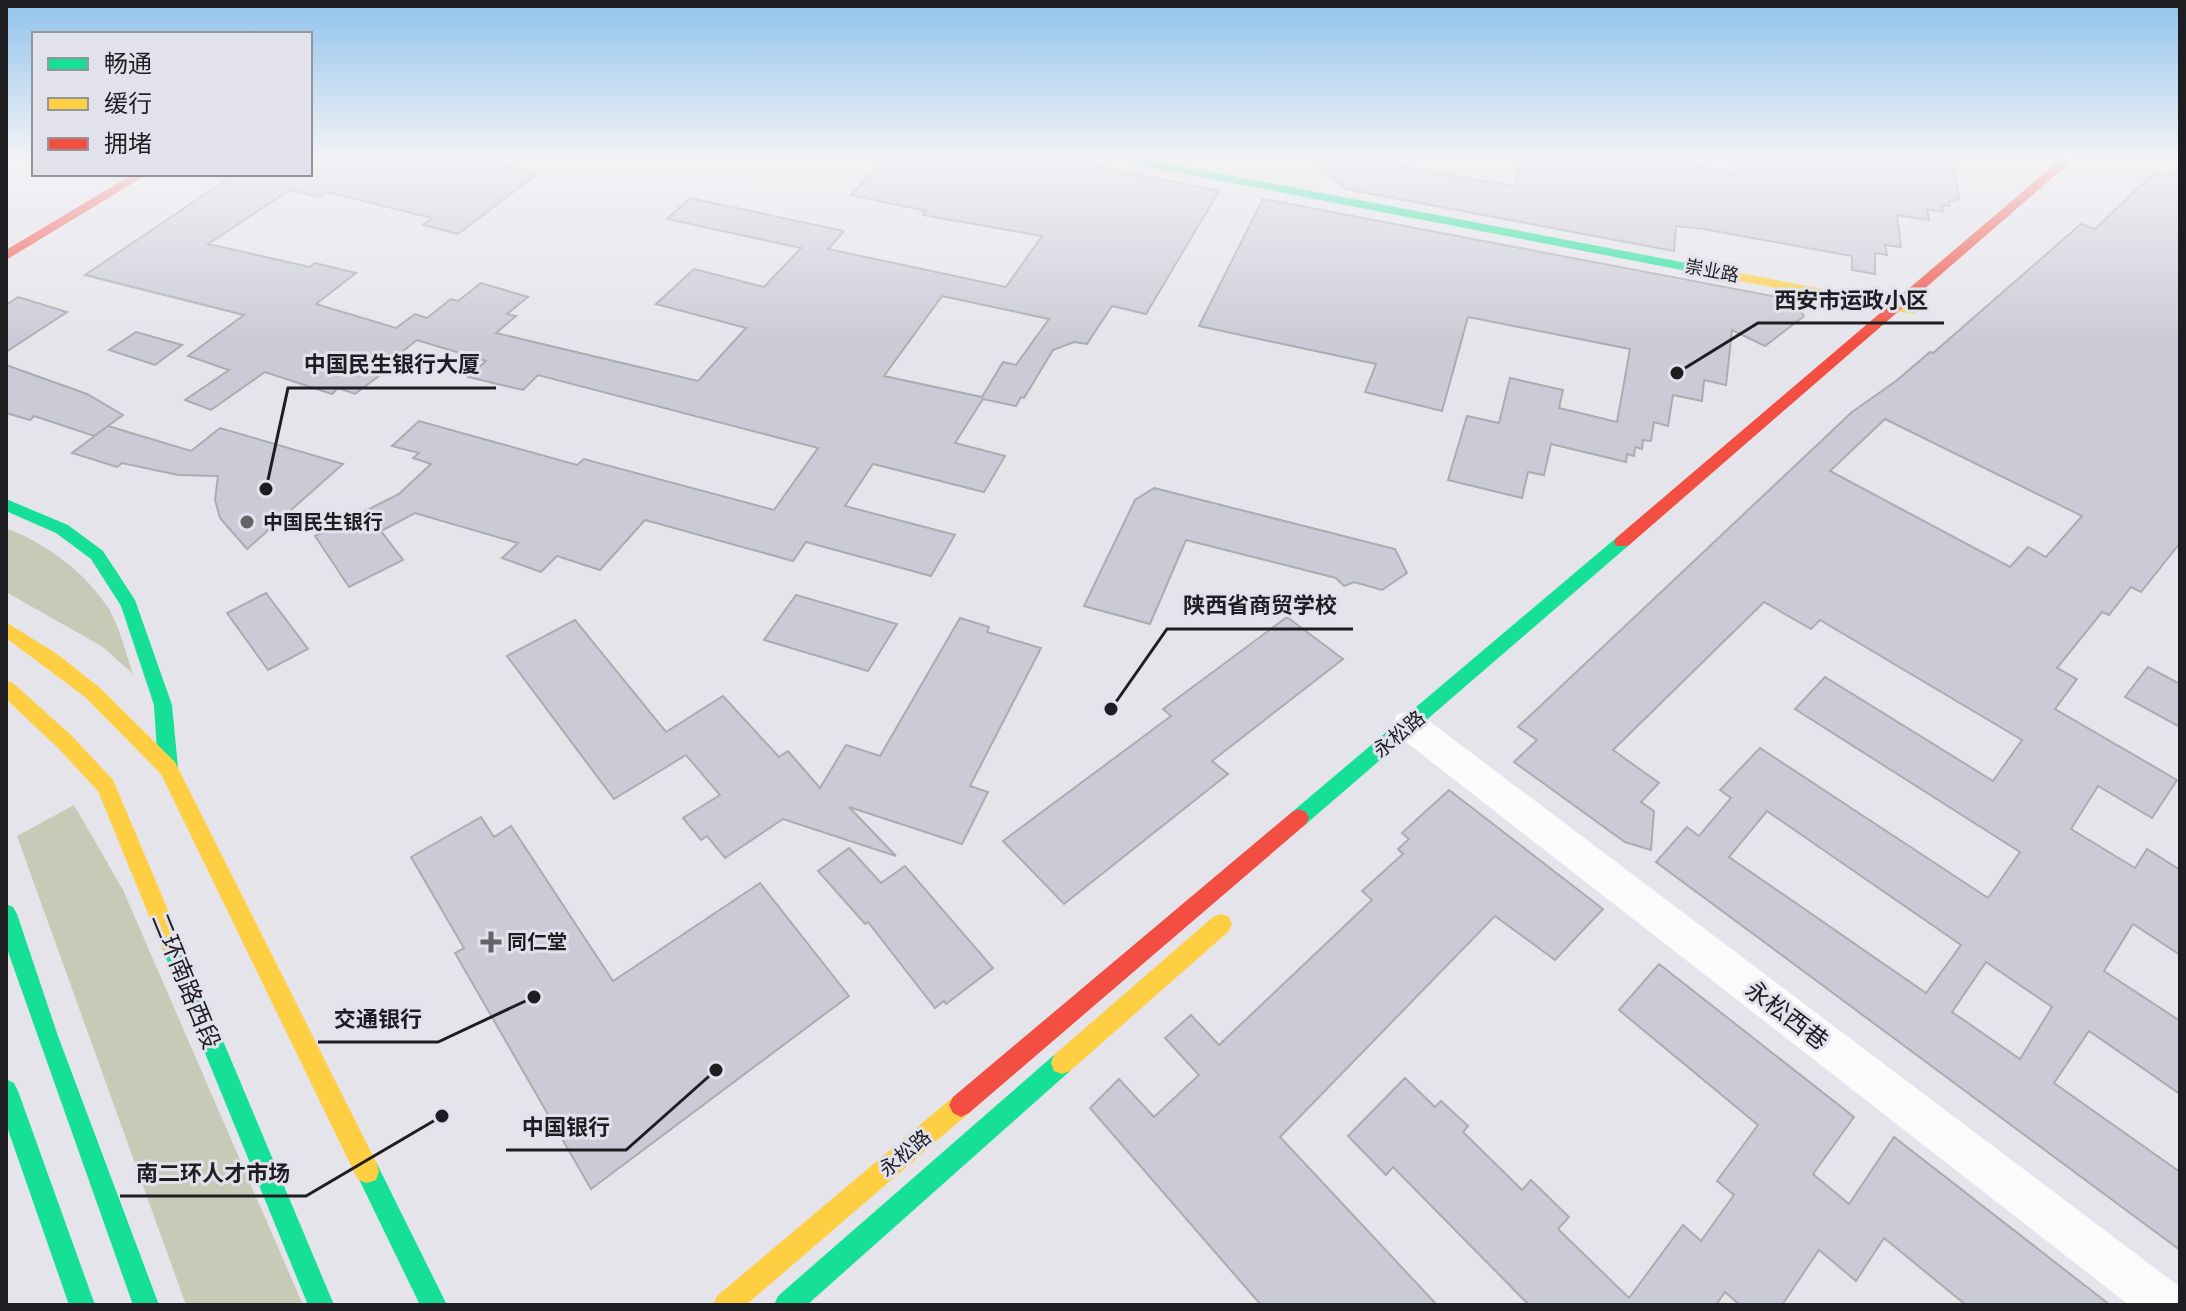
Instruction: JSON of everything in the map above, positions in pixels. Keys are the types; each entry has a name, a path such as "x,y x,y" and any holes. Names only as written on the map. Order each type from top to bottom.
{"main road":[{"path":"6,256 65,220"},
{"name":"崇业路","path":"1471,220 1920,311"},
{"name":"永松路","path":"726,1305 1424,736 1894,306 1996,220"},
{"path":"1897,331 2025,220"},
{"path":"6,505 62,529 97,555 129,605 163,705 168,768"},
{"path":"6,629 47,653 99,696 168,768 434,1305"},
{"name":"二环南路西段","path":"6,688 65,742 106,786 319,1302"},
{"name":"永松路","path":"787,1305 1239,908"},
{"path":"6,914 47,1036 146,1305"},
{"path":"6,1091 82,1305"}],"street":[{"name":"永松西巷","path":"1424,736 2166,1305"}],"green space":[{"path":"6,528 50,551 89,583 113,616 133,674 103,647 6,592"},
{"path":"74,805 123,890 303,1305 186,1305 17,836"}],"building":[{"path":"166,220 244,220 208,244 310,267 315,263 356,273 316,304 396,328 415,314 427,318 451,299 458,301 481,283 528,297 507,314 516,316 496,333 698,381 746,328 656,304 694,269 764,287 801,248 672,220 794,220 844,231 828,249 1006,287 1042,236 952,220 1202,220 1146,314 1112,306 1087,344 1074,342 1053,350 1016,406 983,399 955,443 1005,456 984,492 873,464 845,506 955,535 931,576 806,542 793,561 645,520 600,570 557,556 541,572 502,558 518,543 415,513 381,531 403,560 349,587 315,536 399,494 431,464 413,458 419,453 392,446 419,421 577,465 584,459 774,510 818,448 538,375 523,390 468,377 486,361 417,340 374,374 379,376 355,394 338,388 332,394 265,372 211,410 185,400 229,370 188,356 244,315 85,275","holes":["942,296 1049,319 1016,365 1003,362 982,397 884,376"]},
{"path":"429,220 476,220 458,234 423,225"},
{"path":"1252,220 1374,220 1793,300 1804,316 1765,346 1732,330 1726,385 1704,380 1702,401 1673,395 1668,426 1654,422 1651,441 1643,440 1642,449 1635,447 1634,456 1627,454 1626,462 1551,444 1544,475 1528,472 1522,498 1448,480 1467,416 1499,423 1510,378 1563,390 1559,408 1617,422 1630,349 1468,317 1442,411 1365,392 1376,364 1199,326"},
{"path":"1511,220 1898,220 1901,247 1885,245 1887,255 1875,253 1875,274 1852,270 1852,256 1703,229 1676,226 1674,251"},
{"path":"2104,220 2180,220 2180,543 2141,592 2131,587 2109,615 2102,612 2057,668 2077,679 2055,709 2177,780 2152,818 2098,786 2071,829 2135,868 2147,849 2180,870 2180,955 2133,924 2104,971 2180,1021 2180,1094 2089,1031 2054,1083 2180,1172 2180,1250 1656,862 1687,827 1699,836 1731,798 1720,790 1760,748 1988,898 2020,852 1795,709 1825,677 1993,781 2022,740 1820,620 1811,629 1764,602 1613,750 1659,783 1641,802 1654,811 1651,850 1625,842 1514,762 1537,740 1518,727 1852,412 1930,352 1933,353 2081,224 2095,229","holes":["1885,419 2082,516 2046,557 2028,547 2010,567 1830,471","1767,811 1961,945 1926,993 1729,857","1986,962 2052,1007 2020,1059 1952,1012"]},
{"path":"18,297 67,312 6,352 6,305"},
{"path":"136,332 182,345 155,365 109,350"},
{"path":"6,365 87,394 123,415 94,436 34,416 30,420 6,413"},
{"path":"108,426 191,451 220,428 343,464 247,549 220,518 215,500 218,476 178,475 122,463 117,467 72,453"},
{"path":"1154,488 1395,549 1407,573 1382,590 1354,582 1344,586 1336,578 1186,540 1150,624 1084,606 1135,500"},
{"path":"266,593 308,649 268,670 227,613"},
{"path":"796,595 897,624 868,671 764,640"},
{"path":"1287,617 1343,659 1212,761 1228,774 1064,904 1003,841 1171,716 1163,709"},
{"path":"960,618 989,627 987,632 1041,648 970,786 988,792 962,844 849,807 896,856 783,819 725,858 707,836 701,840 683,818 720,795 686,755 614,799 507,656 575,620 666,732 723,696 779,757 788,751 820,788 846,745 880,756"},
{"path":"2148,667 2180,684 2180,727 2125,697"},
{"path":"1449,790 1603,909 1555,960 1495,916 1280,1137 1437,1305 1261,1305 1090,1108 1119,1079 1154,1117 1199,1075 1165,1038 1191,1015 1219,1045 1372,900 1362,891 1403,854 1398,849 1409,839 1402,833"},
{"path":"481,817 494,837 511,826 613,981 760,883 849,996 591,1189 455,953 464,948 411,857"},
{"path":"849,848 881,883 905,866 993,968 946,1004 944,1001 935,1008 868,922 865,924 818,871"},
{"path":"1659,964 1854,1117 1813,1174 1849,1204 1894,1137 2110,1305 1966,1305 1884,1238 1856,1281 1819,1250 1782,1305 1740,1305 1725,1292 1716,1305 1529,1305 1393,1167 1386,1175 1348,1136 1405,1078 1435,1107 1441,1101 1468,1126 1463,1132 1522,1190 1531,1180 1569,1217 1558,1229 1629,1298 1683,1225 1701,1241 1734,1195 1717,1181 1758,1125 1619,1010"}],"traffic: fast":[{"path":"1445,220 1739,277"},
{"path":"6,505 62,529 97,555 129,605 163,705 168,768"},
{"path":"1299,818 1622,542"},
{"path":"6,914 47,1036 146,1305"},
{"path":"173,948 321,1305"},
{"path":"787,1305 1062,1063"},
{"path":"6,1091 82,1305"},
{"path":"367,1171 434,1305"}],"traffic: slow":[{"path":"1739,277 1913,310"},
{"path":"6,629 92,692 168,768 367,1171"},
{"path":"6,688 65,742 106,786 173,948"},
{"path":"1062,1063 1221,924"},
{"path":"726,1305 961,1105"}],"traffic: jam":[{"path":"6,256 65,220"},
{"path":"1622,542 1997,220"},
{"path":"961,1105 1299,818"}],"place":[{"name":"西安市运政小区","path":"1677,373"},
{"name":"中国民生银行大厦","path":"266,489"},
{"name":"中国民生银行","path":"247,522"},
{"name":"陕西省商贸学校","path":"1111,709"},
{"name":"同仁堂","path":"491,942"},
{"name":"交通银行","path":"534,997"},
{"name":"中国银行","path":"716,1070"},
{"name":"南二环人才市场","path":"442,1116"}]}
